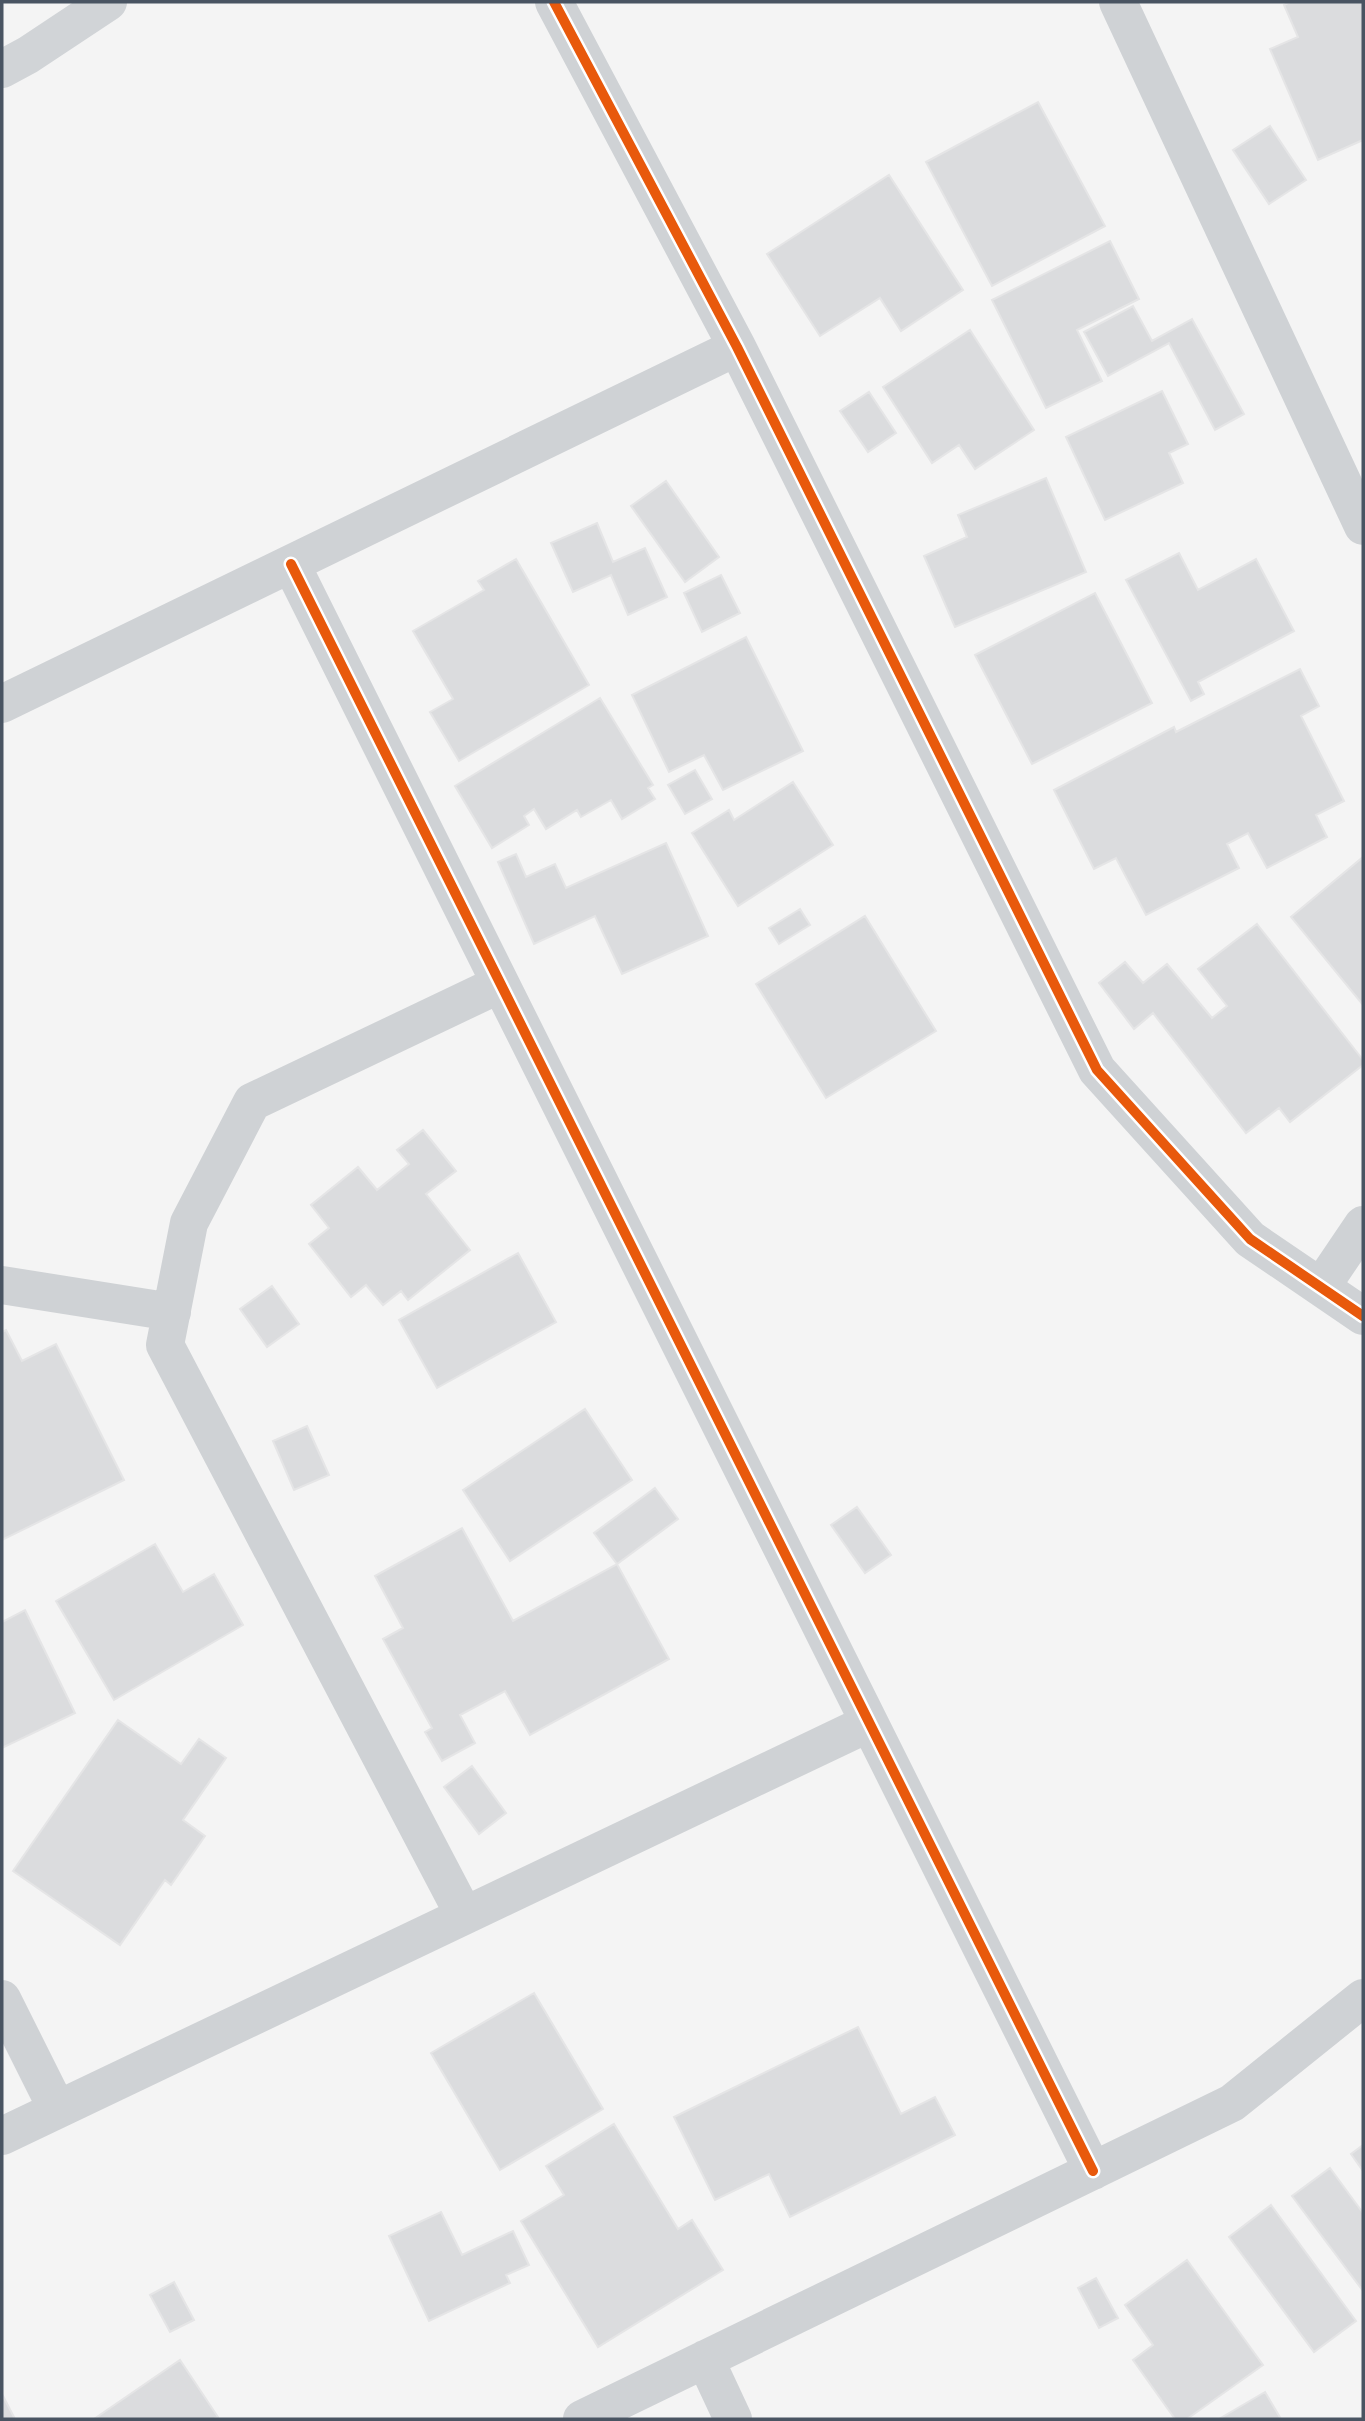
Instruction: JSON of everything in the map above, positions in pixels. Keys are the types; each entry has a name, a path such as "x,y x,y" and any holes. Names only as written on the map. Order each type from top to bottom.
{"street":[{"path":"2,69 108,2"},
{"path":"554,2 737,347 1097,1070 1250,1238 1363,1316"},
{"path":"1118,2 1363,526"},
{"path":"2,704 737,347"},
{"path":"291,564 1093,2171"},
{"path":"464,1915 165,1345 189,1223 252,1102 500,984"},
{"path":"1321,1287 1363,1225"},
{"path":"2,1285 172,1312"},
{"path":"2,2136 869,1723"},
{"path":"582,2419 1232,2103 1363,1998"},
{"path":"2,1999 57,2109"},
{"path":"705,2360 733,2419"}],"building":[{"path":"1290,2 1363,2 1363,140 1318,160 1270,49 1298,37 1284,5"},
{"path":"1038,102 1105,226 992,286 926,162"},
{"path":"1270,126 1306,180 1269,204 1233,150"},
{"path":"889,175 963,290 901,331 880,298 820,336 767,254"},
{"path":"1110,241 1139,299 1077,330 1102,381 1046,408 992,300"},
{"path":"1133,306 1152,341 1192,319 1244,414 1215,430 1169,343 1108,376 1084,332"},
{"path":"970,330 1034,430 975,469 959,445 932,463 883,387"},
{"path":"1162,391 1188,444 1169,453 1183,483 1105,520 1066,437"},
{"path":"869,392 896,433 868,452 840,411"},
{"path":"1046,478 1086,572 955,627 924,556 967,537 958,515"},
{"path":"666,481 719,557 685,582 631,506"},
{"path":"597,523 613,562 645,548 667,597 628,615 611,575 573,592 551,543"},
{"path":"1179,553 1198,590 1256,559 1294,631 1198,682 1204,694 1191,701 1126,580"},
{"path":"516,559 589,685 459,761 430,712 453,699 413,631 484,590 478,581"},
{"path":"721,575 740,613 702,632 684,593"},
{"path":"1095,593 1152,703 1032,764 975,655"},
{"path":"746,637 803,751 723,790 704,755 669,772 632,695"},
{"path":"1300,669 1319,706 1301,716 1344,801 1316,815 1327,837 1267,868 1248,833 1227,844 1239,868 1146,915 1116,858 1094,869 1054,790 1174,727 1176,732"},
{"path":"600,698 653,785 648,788 655,799 622,819 611,800 581,817 577,810 546,829 534,809 524,816 529,825 492,848 455,786"},
{"path":"695,770 712,799 685,814 668,785"},
{"path":"793,782 833,845 738,906 692,833 729,810 734,820"},
{"path":"666,843 708,936 622,974 595,916 534,944 498,862 516,854 526,877 555,864 566,888"},
{"path":"1363,857 1363,1005 1291,917"},
{"path":"800,909 810,925 779,944 769,928"},
{"path":"865,916 936,1031 826,1098 756,984"},
{"path":"1257,924 1363,1060 1363,1065 1290,1122 1279,1108 1246,1133 1153,1013 1134,1029 1099,983 1125,962 1143,983 1167,964 1212,1018 1227,1006 1198,969"},
{"path":"423,1130 456,1171 426,1194 470,1250 408,1300 401,1291 383,1305 366,1285 351,1297 309,1244 329,1228 311,1205 358,1167 377,1190 409,1164 397,1150"},
{"path":"518,1253 556,1322 437,1388 399,1320"},
{"path":"272,1286 299,1324 267,1347 240,1309"},
{"path":"6,1330 22,1361 56,1344 124,1480 2,1540 2,1332"},
{"path":"585,1409 632,1480 510,1561 463,1490"},
{"path":"307,1426 329,1475 294,1490 273,1441"},
{"path":"655,1488 678,1519 617,1564 594,1533"},
{"path":"857,1507 891,1555 865,1573 831,1525"},
{"path":"462,1528 513,1621 617,1564 669,1659 530,1735 505,1691 460,1715 475,1743 442,1761 425,1732 432,1728 383,1639 403,1628 375,1576"},
{"path":"155,1544 183,1592 214,1574 243,1625 114,1700 56,1601"},
{"path":"25,1610 75,1713 2,1748 2,1622"},
{"path":"118,1720 181,1764 199,1739 226,1758 183,1820 205,1836 171,1885 165,1880 120,1945 13,1871"},
{"path":"472,1766 506,1813 479,1834 444,1787"},
{"path":"534,1993 603,2109 500,2170 431,2053"},
{"path":"858,2027 901,2114 935,2097 955,2135 790,2217 769,2174 715,2200 674,2117"},
{"path":"614,2124 678,2229 692,2220 723,2270 598,2347 521,2221 564,2195 546,2166"},
{"path":"1363,2145 1363,2171 1351,2154"},
{"path":"1330,2168 1363,2213 1363,2291 1292,2196"},
{"path":"1271,2205 1356,2321 1314,2352 1229,2237"},
{"path":"441,2212 462,2255 513,2231 529,2265 506,2275 510,2283 429,2321 389,2236"},
{"path":"1187,2260 1263,2365 1187,2419 1175,2419 1133,2360 1153,2345 1125,2305"},
{"path":"1096,2278 1118,2318 1099,2328 1078,2288"},
{"path":"174,2282 194,2320 170,2332 150,2295"},
{"path":"180,2360 218,2417 94,2419"},
{"path":"1265,2392 1281,2419 1219,2419"},
{"path":"2,2394 15,2419 2,2419"}],"cycle path":[{"path":"554,2 737,347 1097,1070 1250,1239 1363,1316"},
{"path":"291,564 1093,2171"}]}
